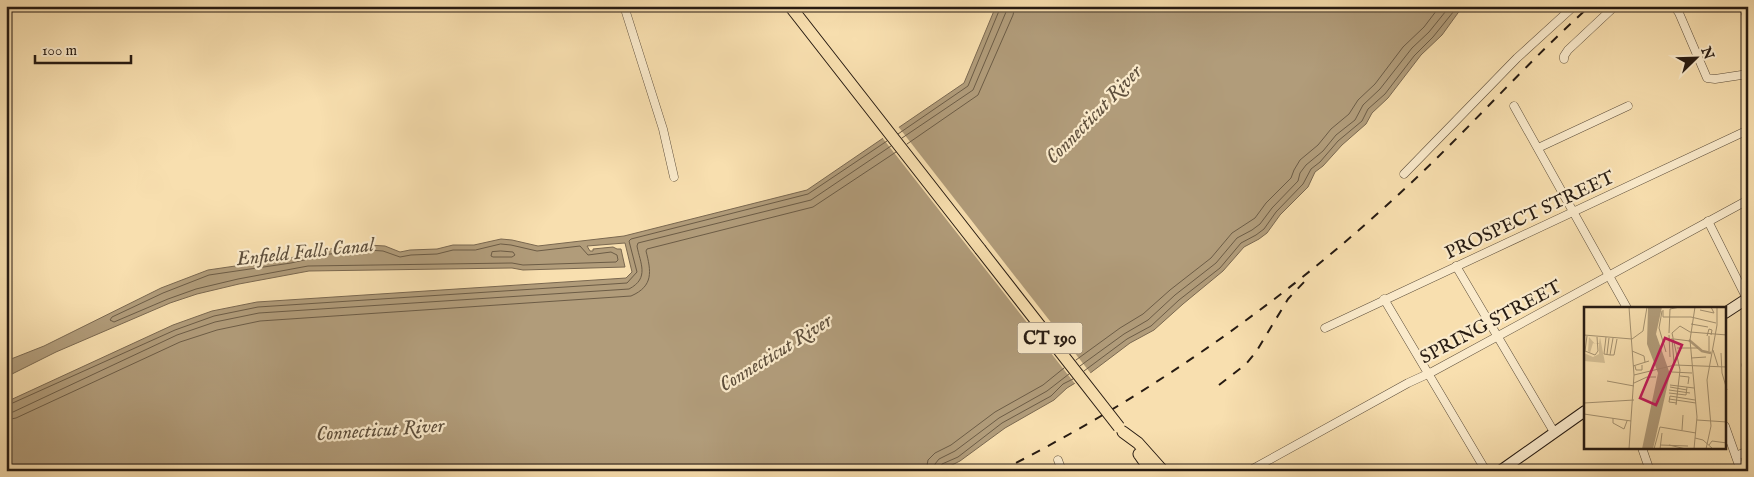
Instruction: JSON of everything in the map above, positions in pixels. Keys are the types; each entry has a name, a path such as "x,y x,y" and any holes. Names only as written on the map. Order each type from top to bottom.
{"main road":[{"name":"CT 190","path":"790,6 1121,430 1148,469"},
{"path":"1121,430 1135,440 1163,471"}],"street":[{"path":"624,6 662,129 674,177"},
{"path":"1404,174 1517,58 1574,6"},
{"path":"1564,60 1568,50 1615,6"},
{"path":"1674,6 1679,13 1707,78 1715,79 1748,74"},
{"path":"1743,6 1748,19"},
{"path":"1514,106 1626,307"},
{"path":"1538,148 1628,106"},
{"name":"PROSPECT STREET","path":"1324,328 1748,130"},
{"name":"SPRING STREET","path":"1249,471 1408,382 1428,373 1748,200"},
{"path":"1708,221 1747,298 1726,312"},
{"path":"1456,266 1554,432"},
{"path":"1384,299 1486,471"},
{"path":"1500,471 1584,412"},
{"path":"1726,429 1741,471"},
{"path":"1643,450 1650,471"},
{"path":"1736,456 1748,451"},
{"path":"1058,460 1062,471"}],"water":[{"name":"Connecticut River","path":"996,6 1463,6 1442,35 1421,55 1388,98 1372,113 1366,124 1315,172 1308,187 1280,215 1267,233 1244,247 1223,271 1154,330 1130,343 1085,377 1067,388 1054,400 1005,428 960,461 940,471 6,471 6,402 173,325 212,311 257,302 626,278 632,272 625,243 587,246 590,251 613,247 621,249 625,267 523,270 512,268 309,271 239,284 197,294 170,303 56,352 6,377 6,361 44,346 161,288 208,270 290,258 329,249 368,245 385,246 400,252 437,249 453,245 474,245 501,239 538,246 624,236 807,190 964,83"}],"pier":[{"path":"897,125 1092,375 1076,385 881,136"}],"railway":[{"path":"1000,471 1054,443 1158,381 1209,347 1306,274 1398,195 1541,52 1590,6"},
{"path":"1219,385 1246,364 1256,352 1288,299 1305,281"}],"water label":[{"name":"Enfield Falls Canal","path":"305,251"}]}
